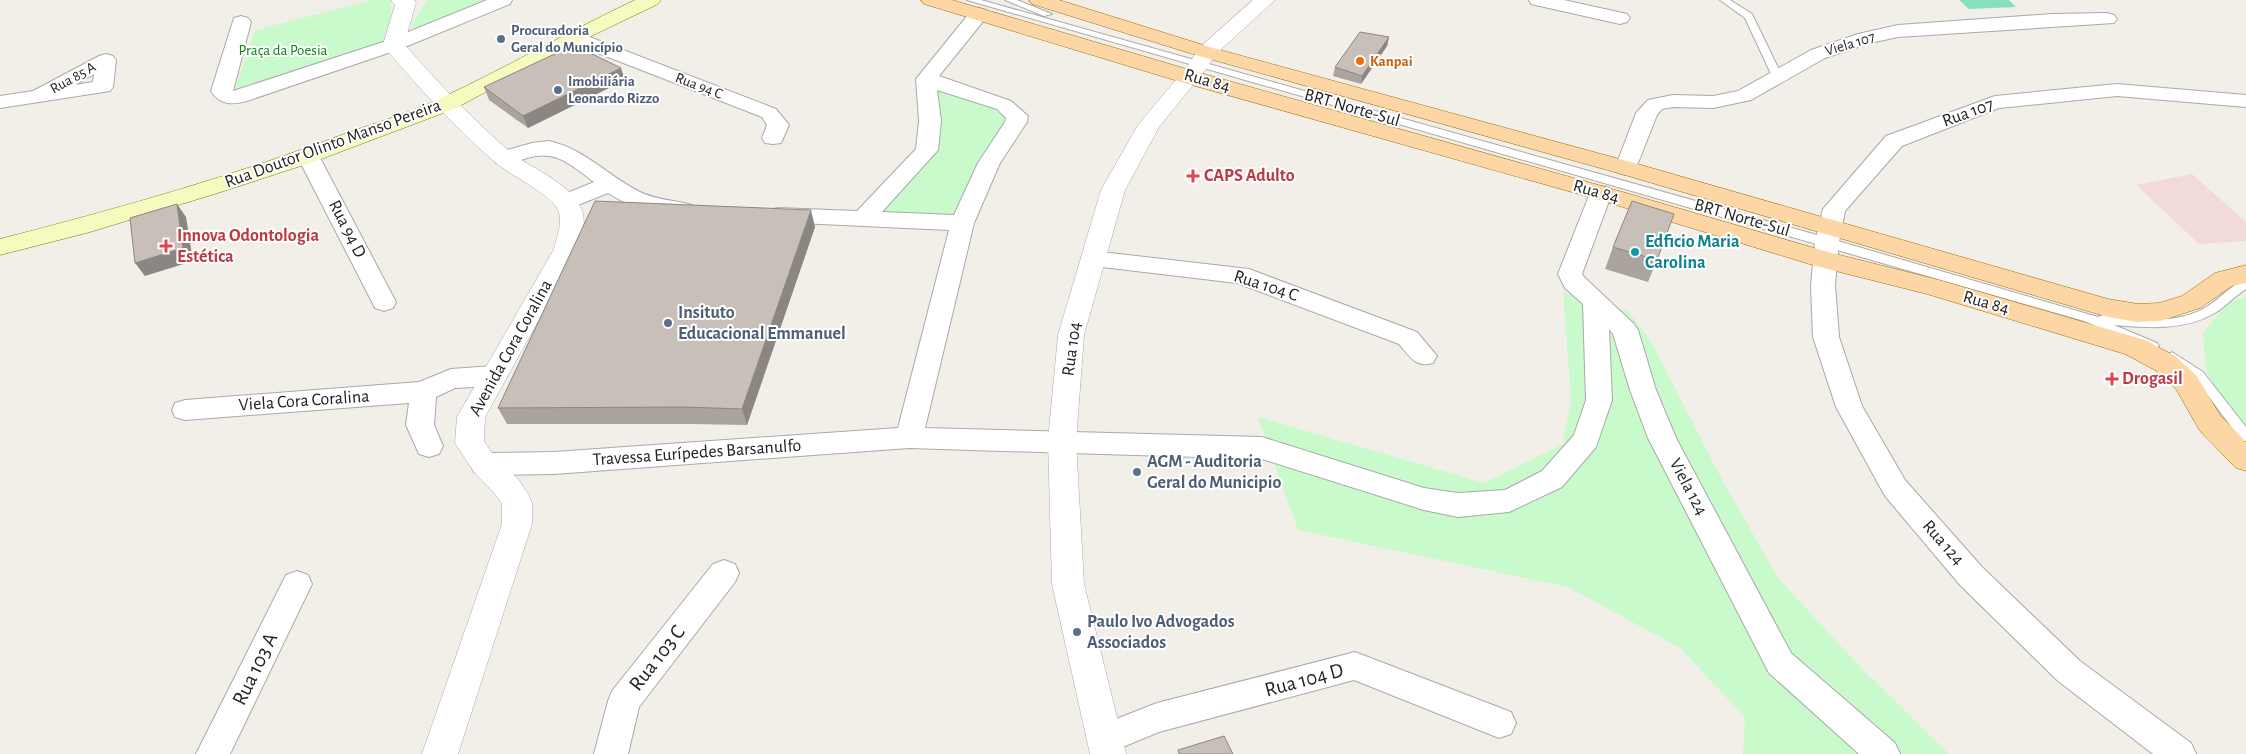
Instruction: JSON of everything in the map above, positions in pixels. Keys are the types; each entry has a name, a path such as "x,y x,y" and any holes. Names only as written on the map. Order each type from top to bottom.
{"main road":[{"name":"Rua Doutor Olinto Manso Pereira","path":"0,247 81,226 213,187 308,156 446,104 574,37 651,0"},
{"name":"Rua 84","path":"932,0 975,7 1198,65 1626,168 1828,243 1940,289 2135,347 2165,363 2186,382 2210,423 2246,460"},
{"name":"Rua 84","path":"1039,0 1198,65 1602,193 2108,308 2138,313 2160,312 2191,302 2224,280 2243,282"}],"street":[{"path":"241,22 221,91 224,96 230,98 240,97 393,45 503,0"},
{"name":"Rua 104","path":"1106,746 1068,584 1062,441 1071,335 1113,190 1149,125 1198,65 1264,0"},
{"path":"1538,0 1620,18"},
{"path":"393,45 405,1"},
{"name":"Viela 107","path":"1626,168 1647,113 1655,104 1673,101 1713,102 1744,96 1818,54 1865,38 1898,31 2107,18 2094,4"},
{"path":"863,219 928,150 930,121 926,79 975,7"},
{"name":"Rua 94 C","path":"574,37 769,113 778,125 773,138"},
{"path":"393,45 446,104 504,158 565,202 609,184"},
{"path":"909,438 962,223 989,163 1016,122 1017,116 1004,105 926,79"},
{"name":"Rua 107","path":"1828,243 1834,209 1894,141 1995,102 2117,90 2246,101"},
{"name":"Rua 85 A","path":"0,102 41,95"},
{"path":"504,158 547,148 563,150 609,184 632,198 659,207 704,212"},
{"name":"Rua 94 D","path":"308,156 384,302"},
{"name":"Viela 124","path":"1602,193 1570,274 1574,282 1625,330 1643,390 1662,438 1780,664 1883,754"},
{"name":"Avenida Cora Coralina","path":"440,754 517,524 517,503 469,443 468,431 471,417 566,249 572,229 572,215 565,202"},
{"path":"753,214 962,223"},
{"name":"Rua 124","path":"1828,243 1823,285 1826,337 1849,407 1895,488 1971,576 2069,671 2179,754"},
{"name":"Rua 104 C","path":"1093,259 1240,275 1408,338 1424,356"},
{"name":"Travessa Eurípedes Barsanulfo","path":"484,464 554,463 909,438 1262,448 1424,499 1458,505 1509,501 1552,480 1586,440 1599,400 1594,302"},
{"name":"Viela Cora Coralina","path":"185,410 423,392 451,379 494,376"},
{"path":"423,392 420,425 428,446"},
{"name":"Rua 103 C","path":"612,754 624,701 724,573"},
{"name":"Rua 103 A","path":"213,754 297,584"},
{"name":"Rua 104 D","path":"1106,746 1157,718 1355,666 1499,723"}],"lane":[{"path":"1009,0 1145,50"},
{"path":"1724,0 1748,16 1777,76"},
{"path":"975,7 1145,50"},
{"name":"BRT Norte-Sul","path":"1145,50 2088,318 2134,336 2170,355 2199,375 2246,436"},
{"path":"2088,318 2165,323 2192,318 2211,310 2243,282"}],"shaded area":[{"path":"2192,174 2246,222 2246,241 2199,244 2136,185"}],"green space":[{"name":"Praça da Poesia","path":"373,0 390,0 394,41 233,94 255,30"},
{"path":"427,0 496,0 413,33 412,25"},
{"path":"1959,0 2009,0 2016,7 1969,9"},
{"path":"933,88 972,99 999,112 1006,118 955,216 875,215 937,149"},
{"path":"1563,292 1628,311 1652,343 1719,474 1778,578 1862,669 1949,754 1743,754 1745,717 1680,648 1568,587 1298,530 1258,417 1484,483 1563,444 1571,399"},
{"path":"2246,296 2246,428 2226,404 2206,371 2203,333 2226,305"}],"building":[{"name":"Kanpai","path":"1360,32 1389,37 1362,76 1335,67"},
{"name":"Imobiliária Leonardo Rizzo","path":"574,45 621,68 523,116 484,87"},
{"name":"Insituto Educacional Emmanuel","path":"595,201 811,210 742,409 684,407 498,408"},
{"path":"1632,201 1674,214 1657,260 1613,247"},
{"path":"177,204 183,248 135,263 130,218"},
{"path":"1224,736 1233,754 1179,754 1178,750"}],"place":[{"name":"Procuradoria Geral do Município","path":"501,39"},
{"name":"Kanpai","path":"1360,61"},
{"name":"Imobiliária Leonardo Rizzo","path":"558,90"},
{"name":"CAPS Adulto","path":"1193,176"},
{"name":"Innova Odontologia Estética","path":"166,246"},
{"name":"Edficio Maria Carolina","path":"1635,252"},
{"name":"Insituto Educacional Emmanuel","path":"668,323"},
{"name":"Drogasil","path":"2112,379"},
{"name":"AGM - Auditoria Geral do Municipio","path":"1137,472"},
{"name":"Paulo Ivo Advogados Associados","path":"1077,632"}]}
